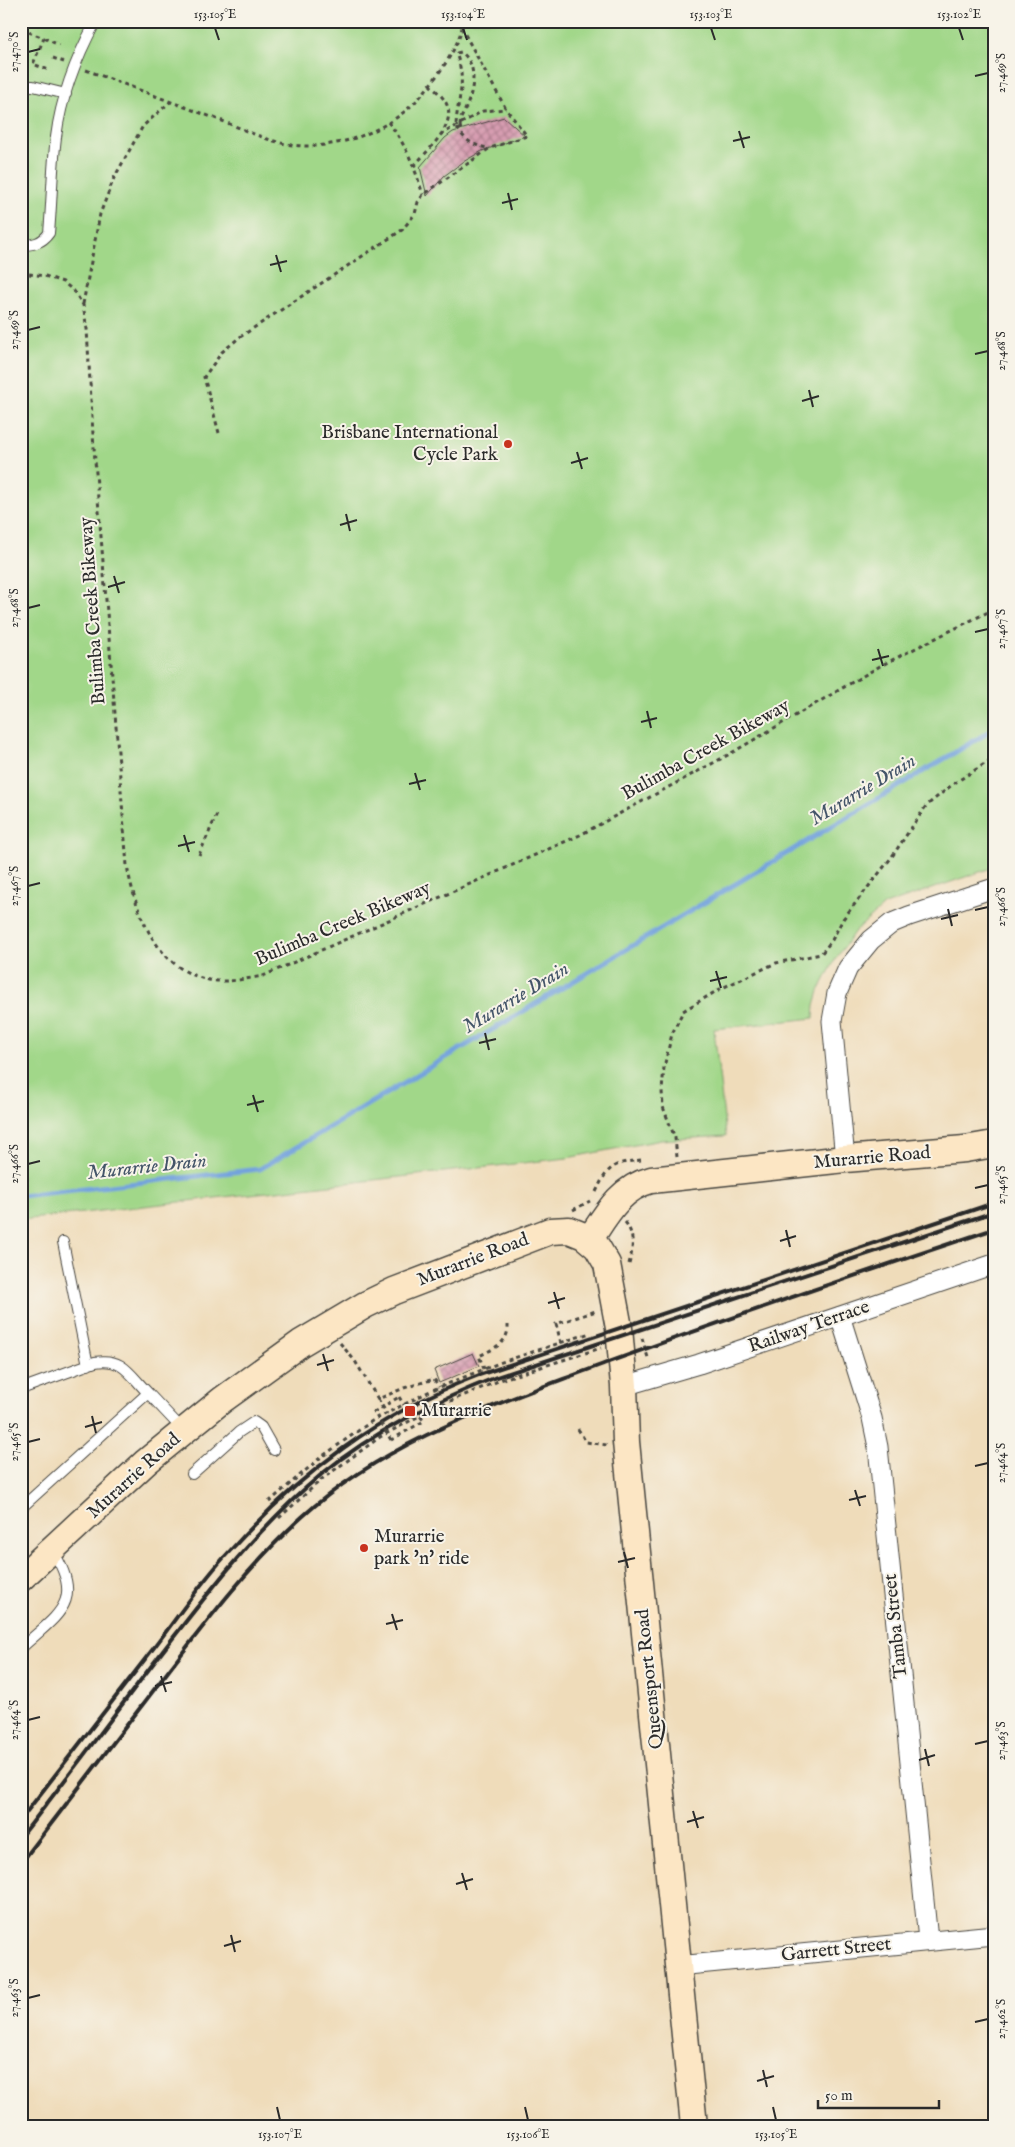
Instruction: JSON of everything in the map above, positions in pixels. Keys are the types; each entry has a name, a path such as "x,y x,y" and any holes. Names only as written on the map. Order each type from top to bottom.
{"street":[{"path":"845,1159 832,1021 837,992 845,973 855,957 871,940 892,923 994,888"},
{"name":"Murarrie Road","path":"21,1578 146,1462 222,1400 301,1343 394,1290 550,1231 570,1230 590,1239 623,1194 644,1182 845,1159 940,1152 994,1144"},
{"name":"Queensport Road","path":"590,1239 602,1253 609,1271 619,1328 626,1442 694,2126"},
{"name":"Railway Terrace","path":"624,1386 699,1364 994,1264"},
{"name":"Tamba Street","path":"840,1316 872,1418 878,1447 928,1940"},
{"name":"Garrett Street","path":"678,1966 994,1935"}],"lane":[{"path":"21,245 32,245 45,240 50,233 56,136 66,94 83,45 96,21"},
{"path":"21,86 33,86 66,94"},
{"path":"63,1242 88,1365"},
{"path":"21,1389 104,1360 119,1363 184,1431"},
{"path":"21,1508 148,1393"},
{"path":"192,1474 239,1432 254,1422 261,1427 274,1450"},
{"path":"21,1648 60,1612 66,1602 66,1574 52,1550"}],"path":[{"path":"53,58 292,145 327,145 355,140 388,122 418,99 443,69 462,29 463,21"},
{"path":"21,29 59,44"},
{"path":"219,433 204,377 222,352 240,337 402,230 415,214 418,202 423,195 490,148 527,136 506,109 462,29"},
{"path":"44,38 33,64 49,70"},
{"path":"461,130 461,118 472,95 473,87 468,58 461,52 457,53 463,74 462,92 456,112 456,126 470,143 490,148"},
{"path":"414,166 440,135 448,122 446,103 430,85"},
{"path":"82,305 100,214 114,178 143,126 170,102"},
{"path":"440,135 483,111 506,109"},
{"path":"388,122 402,139 414,166 423,195"},
{"name":"Bulimba Creek Bikeway","path":"21,273 45,276 63,282 74,291 82,305 87,329 93,434 127,866 132,894 143,920 159,949 183,971 210,980 237,981 263,976 580,835 728,755 880,666 994,609"},
{"path":"668,1158 677,1157 675,1138 663,1107 664,1067 672,1034 683,1012 720,989 776,963 821,954 832,940 843,919 891,858 926,806 953,784 994,758"},
{"path":"199,855 218,812"},
{"path":"593,1197 608,1169 625,1162 642,1160"},
{"path":"622,1219 632,1234 632,1254 629,1271"},
{"path":"561,1343 556,1324 597,1311"},
{"path":"484,1369 479,1356 498,1346 508,1332 508,1326"},
{"path":"640,1330 648,1361 657,1358"},
{"path":"269,1502 320,1458 372,1421 439,1387 484,1369 590,1333"},
{"path":"340,1343 356,1361 387,1414"},
{"path":"279,1518 322,1478 380,1437 436,1407 503,1379 595,1349"},
{"path":"378,1398 434,1379 439,1387"},
{"path":"404,1405 400,1397 374,1412 391,1440 424,1421 420,1416"},
{"path":"578,1430 586,1442 610,1444"}],"green space":[{"name":"Brisbane International Cycle Park","path":"21,21 994,21 994,867 885,905 855,931 835,960 819,991 814,1018 714,1029 726,1136 661,1140 567,1158 21,1220"}],"building":[{"path":"504,117 525,136 482,151 463,162 444,176 427,196 420,167 445,138 453,132"},
{"path":"473,1353 479,1366 439,1383 434,1370"}],"waterway":[{"name":"Murarrie Drain","path":"21,1196 260,1169 994,729"}],"railway":[{"path":"21,1819 217,1565 283,1497 312,1472 374,1427 442,1390 479,1375 994,1203"},
{"path":"21,1837 178,1631 256,1537 323,1473 363,1444 405,1419 449,1397 494,1378 994,1212"},
{"path":"21,1863 188,1645 242,1579 302,1517 336,1489 371,1465 408,1444 446,1426 526,1393 751,1311 994,1229"}],"place":[{"name":"Brisbane International Cycle Park","path":"508,444"},
{"name":"Murarrie","path":"410,1411"},
{"name":"Murarrie park 'n' ride","path":"364,1548"}]}
